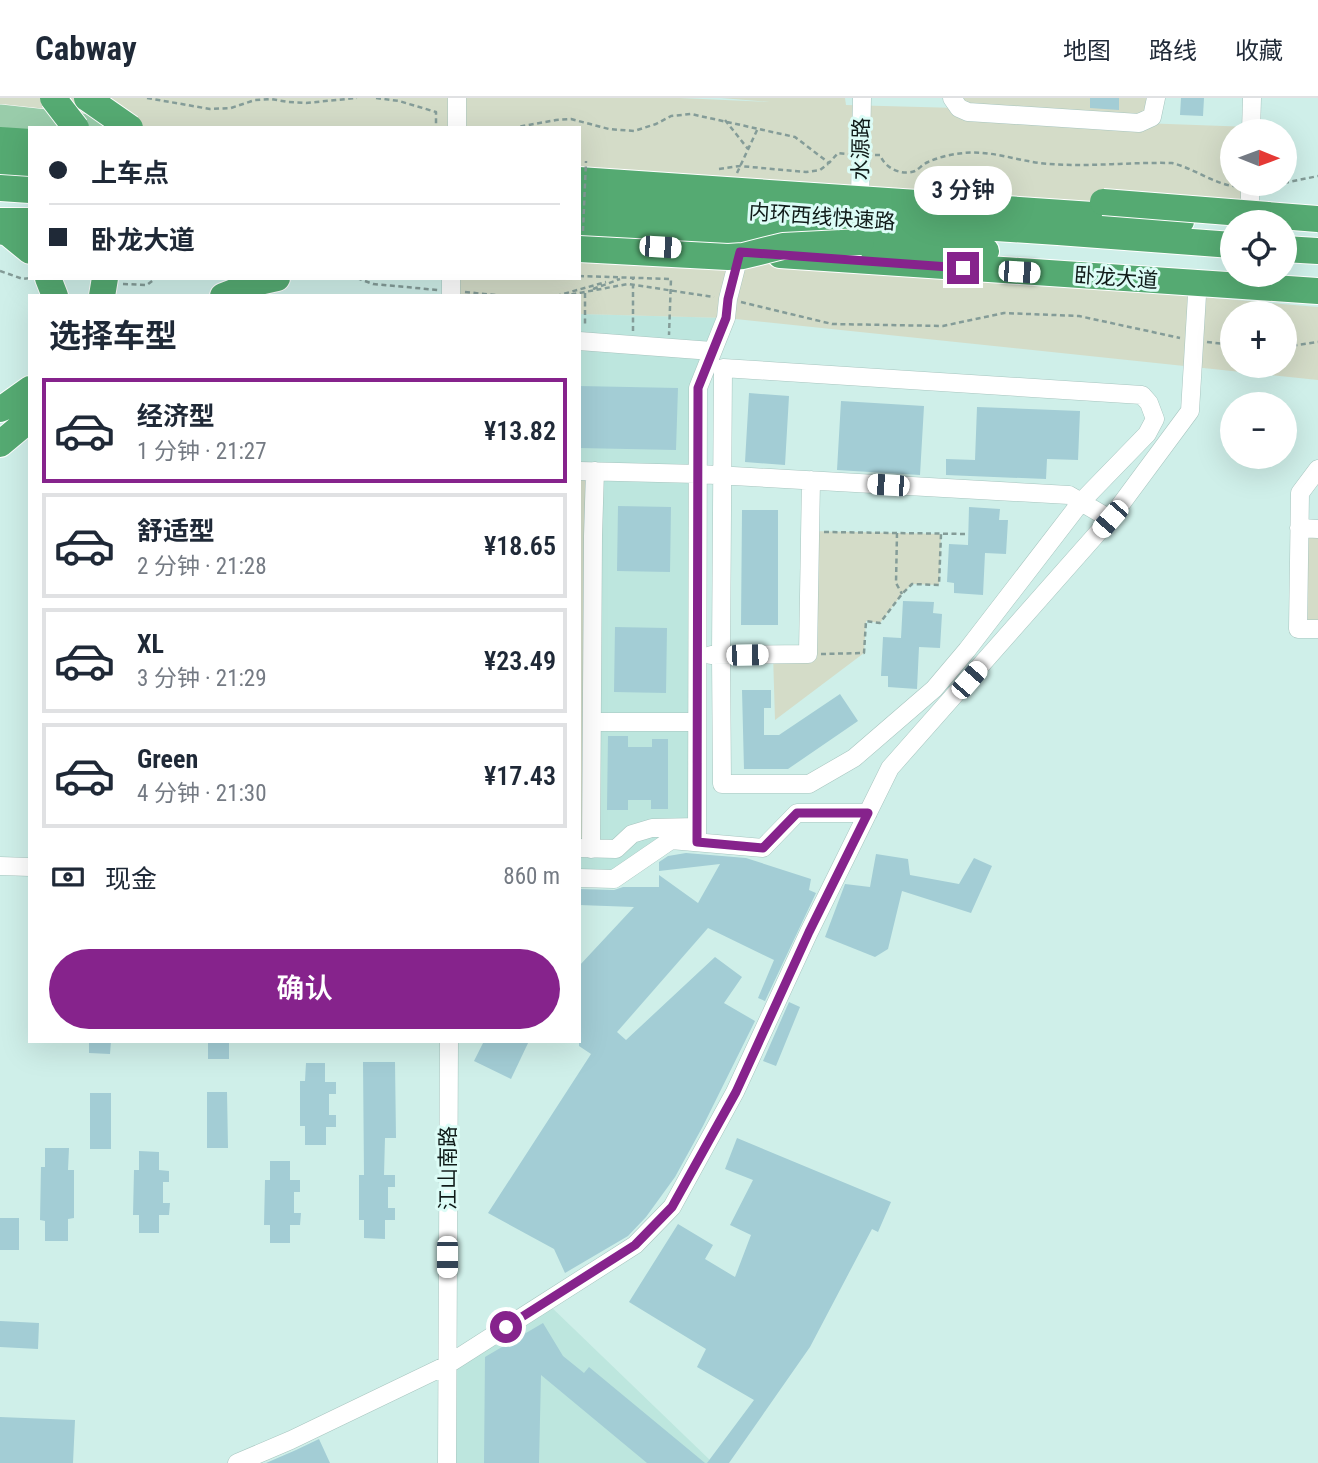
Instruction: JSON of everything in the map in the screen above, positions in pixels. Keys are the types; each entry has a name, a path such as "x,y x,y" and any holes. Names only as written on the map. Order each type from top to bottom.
{"highway":[{"path":"53,98 74,126"},
{"path":"87,98 127,126"},
{"path":"0,140 28,142"},
{"path":"0,161 28,163"},
{"path":"581,210 723,180 860,200 1220,223"},
{"path":"0,188 16,208"},
{"path":"888,202 1102,202 1318,219"},
{"name":"内环西线快速路","path":"581,210 728,257 783,246 861,242 1220,270"},
{"name":"内环西线快速路","path":"581,210 1058,232 1220,245"},
{"name":"卧龙大道","path":"581,210 740,252 1318,291"},
{"path":"1297,229 1318,231"},
{"path":"0,232 8,233 28,249"},
{"path":"1297,250 1318,251"},
{"path":"1019,272 1197,295 1318,302"},
{"path":"1297,275 1318,276"},
{"path":"228,294 268,280"},
{"path":"0,409 28,390"},
{"path":"4,441 28,415"},
{"path":"4,441 28,421"}],"main road":[{"path":"0,116 92,126"}],"street":[{"path":"457,98 457,126"},
{"name":"水源路","path":"860,200 862,98"},
{"path":"952,98 960,108 968,112 1139,123 1152,117 1156,98"},
{"path":"1251,119 1252,98"},
{"path":"697,834 698,388 726,318 740,252"},
{"path":"237,1463 447,1365 635,1245 672,1207 736,1092 809,932 890,768 1110,519 1190,411 1197,295"},
{"path":"582,341 712,351"},
{"path":"723,368 1142,395 1149,403 1155,419 1147,434 1081,502 934,689 854,758 809,784 722,784 722,475 723,368"},
{"path":"1318,469 1300,493 1298,629 1318,629"},
{"path":"868,813 797,813 763,848 652,828 632,834 616,849 585,848 592,722 586,652 587,471 722,475 1069,495 1110,519"},
{"path":"697,656 808,654 811,480"},
{"path":"1299,528 1318,528"},
{"path":"592,722 697,722"},
{"path":"581,878 614,879 671,840 697,834"},
{"path":"0,866 28,867"},
{"name":"江山南路","path":"447,1463 449,1043"}],"path":[{"path":"147,98 211,109 231,108 255,100 306,103 357,98"},
{"path":"376,98 399,101 436,112 436,126"},
{"path":"523,126 571,119 609,129 634,131 671,116 691,114 795,137 829,163"},
{"path":"724,120 748,149"},
{"path":"723,180 740,166 758,128"},
{"path":"723,180 740,166 806,172 820,170 838,153 880,155 883,163 897,171 914,171 928,162 951,154 973,152 1049,164 1172,163 1185,166 1220,183"},
{"path":"1297,181 1318,176"},
{"path":"0,271 28,278"},
{"path":"581,276 671,279 669,348"},
{"path":"585,292 623,278"},
{"path":"563,294 623,278"},
{"path":"633,278 633,345"},
{"path":"362,280 373,284 451,288 491,294"},
{"path":"574,294 633,285 728,299 832,324 943,326 1004,313 1079,316 1194,341 1220,344"},
{"path":"582,341 585,292"},
{"path":"1297,345 1318,342"},
{"path":"810,531 968,534"},
{"path":"897,533 896,583 902,594"},
{"path":"808,654 864,653 866,621 880,623 912,584 939,585 942,534"}],"shaded area":[{"path":"0,98 680,98 770,102 721,98 845,98 846,105 958,108 952,98 1156,98 1141,123 1220,126 1220,196 1250,196 1250,210 1220,210 1220,220 581,180 581,126 92,126 0,116"},
{"path":"581,244 1248,301 1220,301 1220,370 726,318 581,314 581,294 451,294 451,280 581,280"},
{"path":"1297,305 1318,307 1318,380 1297,378"},
{"path":"581,314 726,318 698,388 697,842 671,840 614,879 581,878"},
{"path":"581,471 595,471 591,849 581,848"},
{"path":"1299,528 1318,529 1318,629 1298,629"},
{"path":"810,531 941,534 939,585 912,584 880,623 866,621 864,653 775,720 773,654 807,654"},
{"path":"546,1302 713,1463 447,1463 447,1365"}],"building":[{"path":"1090,98 1119,98 1119,110 1090,108"},
{"path":"1181,98 1204,98 1203,116 1180,115"},
{"path":"581,386 678,388 676,450 581,448"},
{"path":"749,393 789,396 785,465 745,462"},
{"path":"841,401 924,406 920,475 837,470"},
{"path":"977,407 1080,411 1078,460 1047,459 1046,479 946,475 946,459 975,460"},
{"path":"618,506 671,507 670,572 617,571"},
{"path":"969,507 1000,509 999,520 1008,520 1006,554 985,553 983,595 954,593 954,583 947,582 949,544 968,545"},
{"path":"742,510 778,510 778,625 741,625"},
{"path":"903,601 934,602 933,613 942,614 940,648 919,647 917,689 888,687 888,676 881,676 883,637 901,638"},
{"path":"615,627 667,628 666,693 614,692"},
{"path":"742,690 771,690 771,708 764,708 764,735 779,735 840,694 858,721 788,769 744,769"},
{"path":"608,736 628,736 628,747 652,747 652,739 668,739 668,809 651,809 651,800 628,800 628,810 607,810"},
{"path":"686,853 746,858 811,879 809,890 816,893 765,1001 758,998 774,960 708,928 617,1032 626,1040 715,957 742,977 724,1003 755,1021 675,1177 646,1217 628,1236 565,1273 554,1249 488,1213 591,1054 579,1046 581,964 634,907 581,905 581,889 659,887 659,875 698,903 720,864 659,871 659,862 668,856"},
{"path":"876,854 908,859 910,875 959,884 974,858 992,866 971,913 902,891 888,949 875,957 825,937 845,884 870,887"},
{"path":"789,1002 800,1007 776,1066 763,1061"},
{"path":"89,1043 111,1043 110,1054 89,1053"},
{"path":"208,1043 229,1043 229,1059 208,1059"},
{"path":"483,1043 528,1043 511,1079 474,1061"},
{"path":"363,1062 395,1062 396,1138 385,1138 384,1175 395,1175 395,1187 388,1187 388,1208 395,1208 395,1220 385,1220 385,1239 364,1238 364,1220 359,1220 359,1175 364,1175"},
{"path":"306,1063 325,1063 325,1082 336,1082 336,1094 329,1094 329,1115 336,1115 336,1127 326,1127 326,1145 305,1145 305,1126 300,1126 300,1081 305,1081"},
{"path":"207,1092 227,1092 228,1148 207,1148"},
{"path":"90,1093 111,1093 111,1149 90,1149"},
{"path":"737,1138 891,1202 878,1232 872,1229 810,1347 729,1463 707,1463 754,1400 697,1367 706,1349 629,1302 678,1224 713,1245 705,1259 735,1277 751,1235 730,1225 753,1180 725,1169"},
{"path":"45,1148 69,1148 68,1170 74,1170 74,1218 68,1219 68,1241 45,1241 45,1221 40,1220 41,1167 45,1167"},
{"path":"139,1151 159,1152 159,1170 169,1171 169,1182 163,1182 163,1203 170,1203 169,1215 159,1215 159,1233 139,1233 139,1215 133,1215 134,1170 139,1170"},
{"path":"270,1161 290,1161 290,1180 300,1180 300,1192 294,1192 294,1213 301,1213 300,1225 290,1225 290,1243 270,1243 270,1225 264,1225 265,1180 270,1180"},
{"path":"0,1218 19,1218 19,1250 0,1250"},
{"path":"0,1321 39,1323 38,1349 0,1347"},
{"path":"543,1323 563,1356 584,1373 589,1367 705,1463 647,1463 541,1375 539,1463 484,1463 485,1357"},
{"path":"0,1417 75,1420 73,1463 0,1463"},
{"path":"319,1439 330,1463 266,1463 296,1450"}],"route":[{"path":"506,1327 635,1245 672,1207 736,1092 809,932 868,813 797,813 763,848 697,842 698,388 726,318 740,252 963,268"}]}
